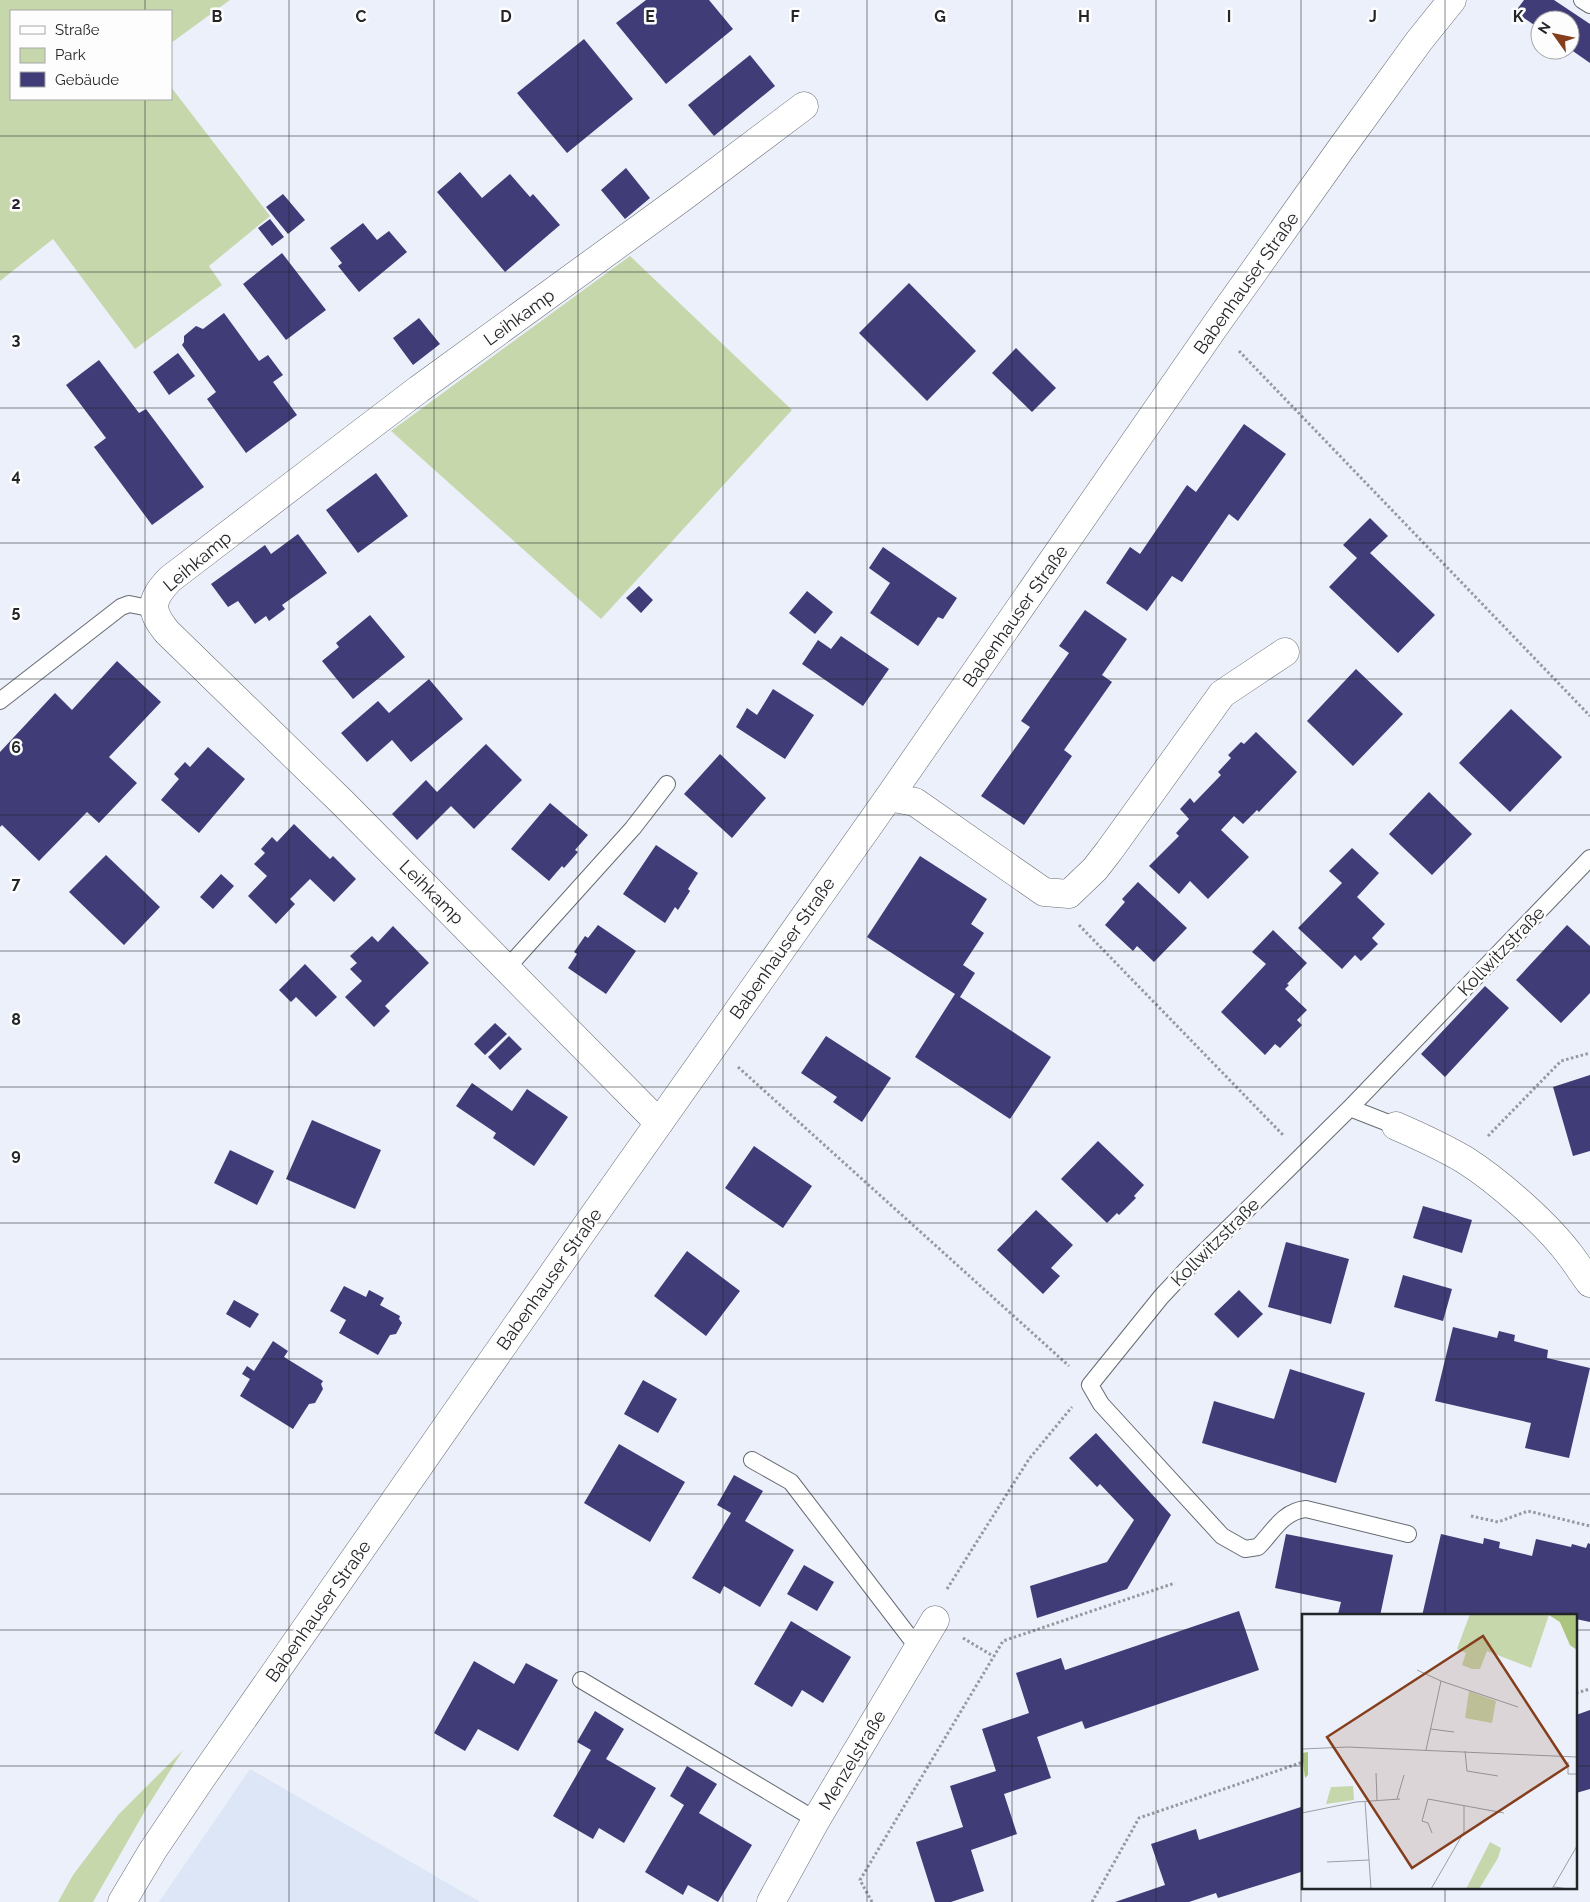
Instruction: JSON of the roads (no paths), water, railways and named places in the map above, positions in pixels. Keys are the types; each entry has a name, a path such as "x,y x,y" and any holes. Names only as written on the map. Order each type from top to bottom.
{"street":[{"name":"Babenhauser Straße","path":"122,1902 153,1850 203,1776 889,797 1216,326 1340,150 1452,0"},
{"name":"Leihkamp","path":"659,1123 343,803 167,632 156,619 154,609 156,598 170,579 419,389 683,197 804,106"},
{"path":"889,797 915,802 1044,892 1069,894 1100,863 1222,694 1285,652"},
{"path":"1396,1126 1464,1160 1488,1176 1534,1216 1570,1254 1590,1283"},
{"name":"Menzelstraße","path":"771,1902 816,1820 936,1620"}],"lane":[{"path":"1582,0 1590,5"},
{"path":"0,701 121,606 129,604 154,609"},
{"path":"507,968 633,828 666,784"},
{"name":"Kollwitzstraße","path":"1408,1534 1306,1509 1297,1510 1283,1518 1258,1548 1245,1549 1222,1536 1101,1404 1090,1385 1175,1282 1350,1108 1590,858"},
{"path":"1350,1108 1396,1126"},
{"path":"752,1460 791,1482 918,1648"},
{"path":"580,1680 816,1820"}]}
